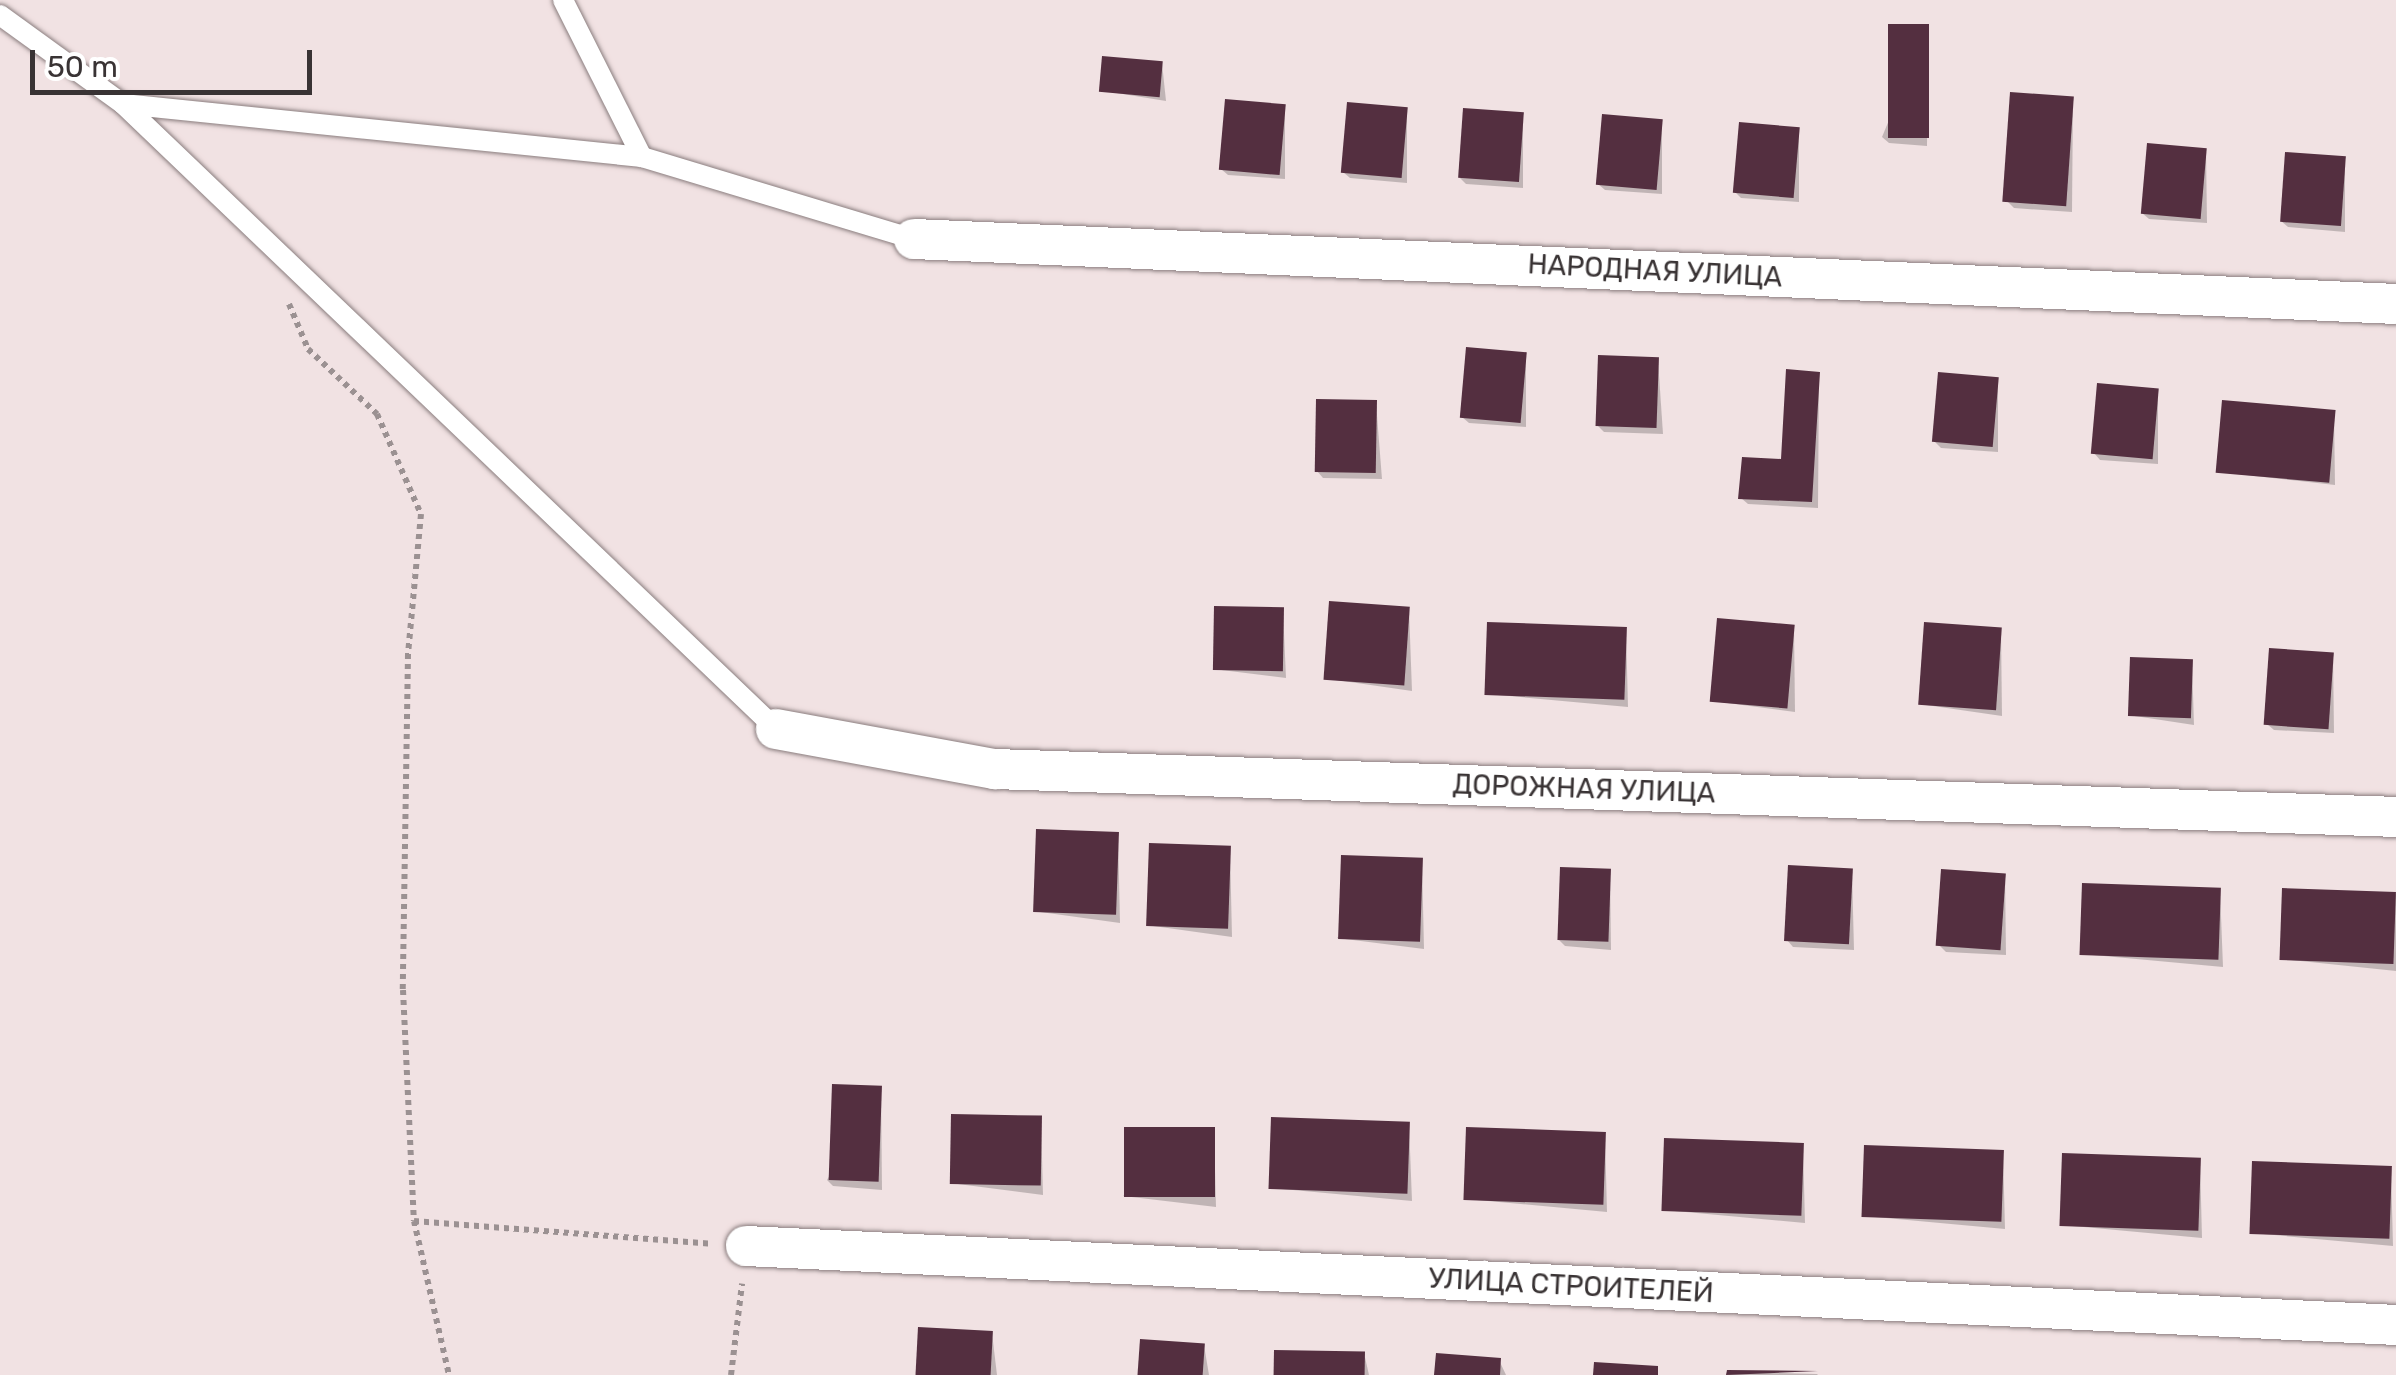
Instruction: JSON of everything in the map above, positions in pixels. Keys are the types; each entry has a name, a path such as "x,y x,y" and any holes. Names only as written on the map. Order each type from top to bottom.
{"street":[{"name":"НАРОДНАЯ УЛИЦА","path":"914,239 2396,304"},
{"name":"ДОРОЖНАЯ УЛИЦА","path":"776,729 995,769 2396,817"},
{"name":"УЛИЦА СТРОИТЕЛЕЙ","path":"746,1246 2396,1325"}],"lane":[{"path":"563,0 642,157"},
{"path":"0,15 123,104 776,729"},
{"path":"123,104 642,157 914,239"}],"path":[{"path":"259,234 308,348 377,414 421,514 408,654 402,990 414,1221 449,1375"},
{"path":"414,1221 746,1246 731,1375"}],"building":[{"path":"1888,24 1929,24 1929,138 1888,138"},
{"path":"1102,56 1163,61 1160,97 1099,92"},
{"path":"2010,92 2074,96 2066,206 2002,202"},
{"path":"1225,99 1286,104 1280,175 1219,170"},
{"path":"1347,102 1408,107 1402,178 1341,173"},
{"path":"1463,108 1524,112 1519,182 1458,178"},
{"path":"1602,114 1663,119 1657,190 1596,185"},
{"path":"1739,122 1800,127 1794,198 1733,193"},
{"path":"2147,143 2207,148 2201,219 2141,214"},
{"path":"2285,152 2346,156 2341,226 2280,222"},
{"path":"1466,347 1527,352 1521,423 1460,418"},
{"path":"1598,355 1659,357 1656,428 1596,426"},
{"path":"1786,369 1820,372 1812,502 1738,499 1742,457 1781,459"},
{"path":"1938,372 1999,377 1993,447 1932,442"},
{"path":"2097,383 2159,388 2153,459 2091,454"},
{"path":"1316,399 1377,400 1376,473 1315,472"},
{"path":"2222,400 2336,410 2329,483 2216,473"},
{"path":"1329,601 1410,607 1404,685 1323,680"},
{"path":"1214,606 1284,607 1283,671 1213,670"},
{"path":"1717,618 1795,625 1787,708 1710,702"},
{"path":"1487,622 1627,627 1624,700 1484,695"},
{"path":"1924,622 2002,627 1996,710 1918,705"},
{"path":"2269,648 2334,653 2328,729 2264,725"},
{"path":"2130,657 2193,659 2191,718 2128,716"},
{"path":"1036,829 1119,832 1116,915 1033,912"},
{"path":"1149,843 1231,846 1228,929 1146,926"},
{"path":"1341,855 1423,858 1420,942 1338,939"},
{"path":"1788,865 1853,868 1849,944 1784,941"},
{"path":"1560,867 1611,869 1608,942 1557,940"},
{"path":"1941,869 2006,874 2000,950 1936,946"},
{"path":"2082,883 2221,888 2218,960 2079,955"},
{"path":"2282,888 2396,892 2393,964 2279,960"},
{"path":"832,1084 882,1086 879,1182 829,1180"},
{"path":"951,1114 1042,1116 1041,1186 950,1184"},
{"path":"1271,1117 1410,1122 1407,1194 1268,1189"},
{"path":"1124,1127 1215,1127 1215,1197 1124,1197"},
{"path":"1466,1127 1606,1132 1603,1205 1463,1200"},
{"path":"1664,1138 1804,1143 1801,1216 1661,1211"},
{"path":"1864,1145 2004,1150 2001,1222 1861,1217"},
{"path":"2062,1153 2201,1158 2198,1231 2059,1226"},
{"path":"2252,1161 2392,1166 2389,1239 2249,1234"},
{"path":"918,1327 993,1331 991,1375 915,1375"},
{"path":"1140,1339 1205,1344 1203,1375 1137,1375"},
{"path":"1274,1350 1365,1352 1365,1375 1274,1375"},
{"path":"1436,1353 1501,1358 1500,1375 1434,1375"},
{"path":"1594,1362 1658,1366 1658,1375 1593,1375"},
{"path":"1727,1370 1818,1371 1726,1375"}]}
